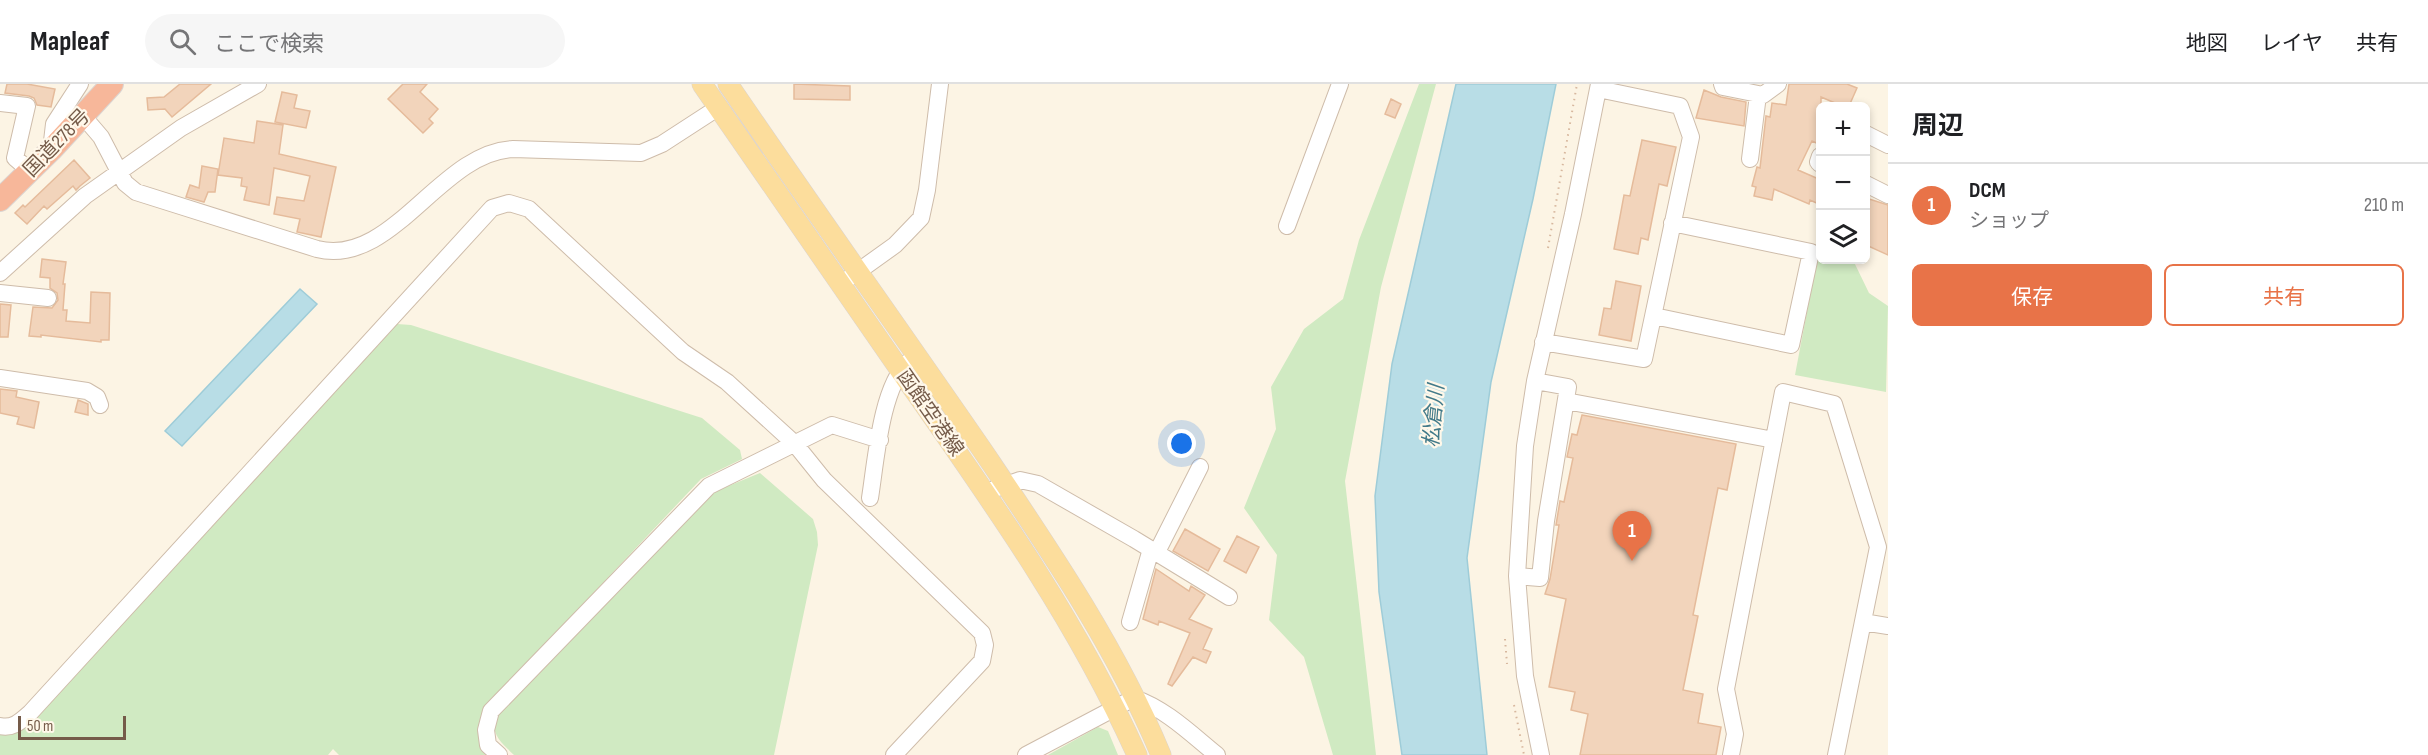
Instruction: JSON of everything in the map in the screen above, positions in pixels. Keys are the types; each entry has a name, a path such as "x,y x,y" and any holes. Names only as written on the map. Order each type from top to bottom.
{"highway":[{"name":"国道278号","path":"0,200 84,116 112,84"}],"main road":[{"name":"函館空港線","path":"730,85 1005,484 1072,587 1134,698 1161,755"},
{"name":"函館空港線","path":"711,96 986,492 1061,610 1116,707 1137,755"}],"street":[{"path":"51,150 54,124 80,84"},
{"path":"0,273 85,196 181,128 258,84"},
{"path":"840,284 896,245 921,218 927,190 940,84"},
{"path":"1287,225 1340,84"},
{"path":"1722,84 1723,87 1762,96 1778,84"},
{"path":"84,116 101,137 118,173 136,192 327,252 346,251 369,243 471,163 492,151 513,149 641,153 662,144 711,96 730,85"},
{"path":"1541,755 1525,676 1517,576 1525,446 1535,381 1573,214 1598,86 1680,106 1691,137 1644,359 1544,342"},
{"path":"1750,159 1758,94"},
{"path":"0,103 27,106 15,158 30,171"},
{"path":"1870,136 1888,145"},
{"path":"1870,186 1888,195"},
{"path":"0,726 6,728 19,723 30,712 492,208 509,203 529,209 683,352 727,382 795,444 824,480 982,633 985,645 982,661 894,755"},
{"path":"1654,316 1791,345 1810,252 1672,223"},
{"path":"0,293 48,298"},
{"path":"870,498 888,395 900,370 915,355"},
{"path":"0,378 87,391 97,397 100,405"},
{"path":"1517,576 1540,578 1546,521 1568,387 1535,381"},
{"path":"1731,755 1735,734 1726,689 1783,392 1834,404 1878,547 1836,755"},
{"path":"1566,401 1774,440"},
{"path":"499,755 488,745 486,730 491,711 709,486 832,425 880,440"},
{"path":"1130,622 1154,551 1200,467"},
{"path":"986,492 1020,480 1038,484 1229,597"},
{"path":"1863,622 1888,626"},
{"path":"1026,755 1134,698 1151,704 1166,714 1217,755"}],"green space":[{"path":"1419,84 1436,84 1381,287 1345,481 1376,755 1333,755 1304,657 1269,620 1277,555 1244,508 1276,429 1271,387 1304,329 1343,299 1359,240"},
{"path":"1816,264 1855,264 1869,293 1888,306 1886,392 1795,375"},
{"path":"397,324 411,325 702,418 740,450 742,459 701,479 484,709 479,734 485,750 490,755 339,755 333,749 328,755 0,755 0,733 384,333"},
{"path":"760,473 813,519 818,545 774,755 514,755 497,735 494,719 709,494"},
{"path":"1098,727 1108,731 1118,755 1048,755"}],"water":[{"name":"松倉川","path":"1456,84 1556,84 1533,199 1491,382 1467,558 1487,755 1402,755 1379,592 1375,496 1392,364"},
{"path":"300,289 317,304 182,446 165,431"}],"building":[{"path":"7,84 27,84 55,89 51,107 37,105 34,98 29,96 5,93"},
{"path":"180,84 211,84 172,117 165,109 148,110 147,98 164,97"},
{"path":"403,84 427,84 420,92 438,109 429,119 433,123 423,133 388,99"},
{"path":"794,84 850,86 850,100 794,99"},
{"path":"1789,84 1847,84 1857,88 1851,102 1833,102 1821,97 1821,102 1816,102 1816,143 1812,141 1798,170 1816,178 1816,203 1810,200 1809,204 1774,189 1772,200 1754,196 1756,187 1752,186 1757,167 1760,168 1766,116 1770,117 1772,103 1786,105"},
{"path":"1704,90 1721,97 1746,102 1744,126 1696,118"},
{"path":"282,92 297,95 294,108 310,111 306,128 275,122"},
{"path":"1391,99 1401,104 1395,118 1385,114"},
{"path":"257,121 283,125 279,154 336,167 321,237 297,232 300,219 274,214 277,197 304,201 310,176 274,168 269,205 244,200 247,187 241,186 242,178 218,175 224,138 254,143"},
{"path":"1642,140 1676,147 1667,186 1659,184 1648,240 1641,238 1638,254 1614,249 1624,195 1630,196"},
{"path":"74,160 90,178 76,190 73,186 47,209 44,206 27,224 15,213 23,205 25,207"},
{"path":"202,166 218,169 215,192 208,192 204,202 186,197 190,185 199,188"},
{"path":"1870,199 1888,205 1888,255 1870,247"},
{"path":"42,259 66,262 63,310 67,310 66,321 90,323 91,292 110,293 109,340 101,340 101,342 41,335 41,337 29,336 33,307 52,308 58,300 57,293 50,288 50,278 40,277"},
{"path":"1616,281 1641,286 1631,341 1599,335 1604,308 1611,309"},
{"path":"0,304 11,305 8,337 0,337"},
{"path":"0,389 17,391 16,397 39,402 34,428 17,424 19,417 0,413"},
{"path":"78,400 88,404 88,415 75,412"},
{"path":"1582,415 1736,444 1727,490 1718,488 1693,615 1698,616 1683,690 1703,694 1698,723 1721,727 1716,755 1580,755 1588,714 1571,710 1575,692 1549,687 1566,599 1545,594 1550,579 1559,525 1556,525 1560,501 1564,502 1573,458 1567,457 1572,434 1577,435"},
{"path":"1185,529 1220,549 1208,571 1173,551"},
{"path":"1237,536 1259,547 1246,573 1224,561"},
{"path":"1156,569 1189,591 1191,586 1205,595 1189,619 1212,629 1203,649 1211,652 1206,663 1193,657 1172,686 1168,684 1190,633 1159,621 1158,625 1143,619"}],"place":[{"name":"DCM","path":"1632,561"}]}
